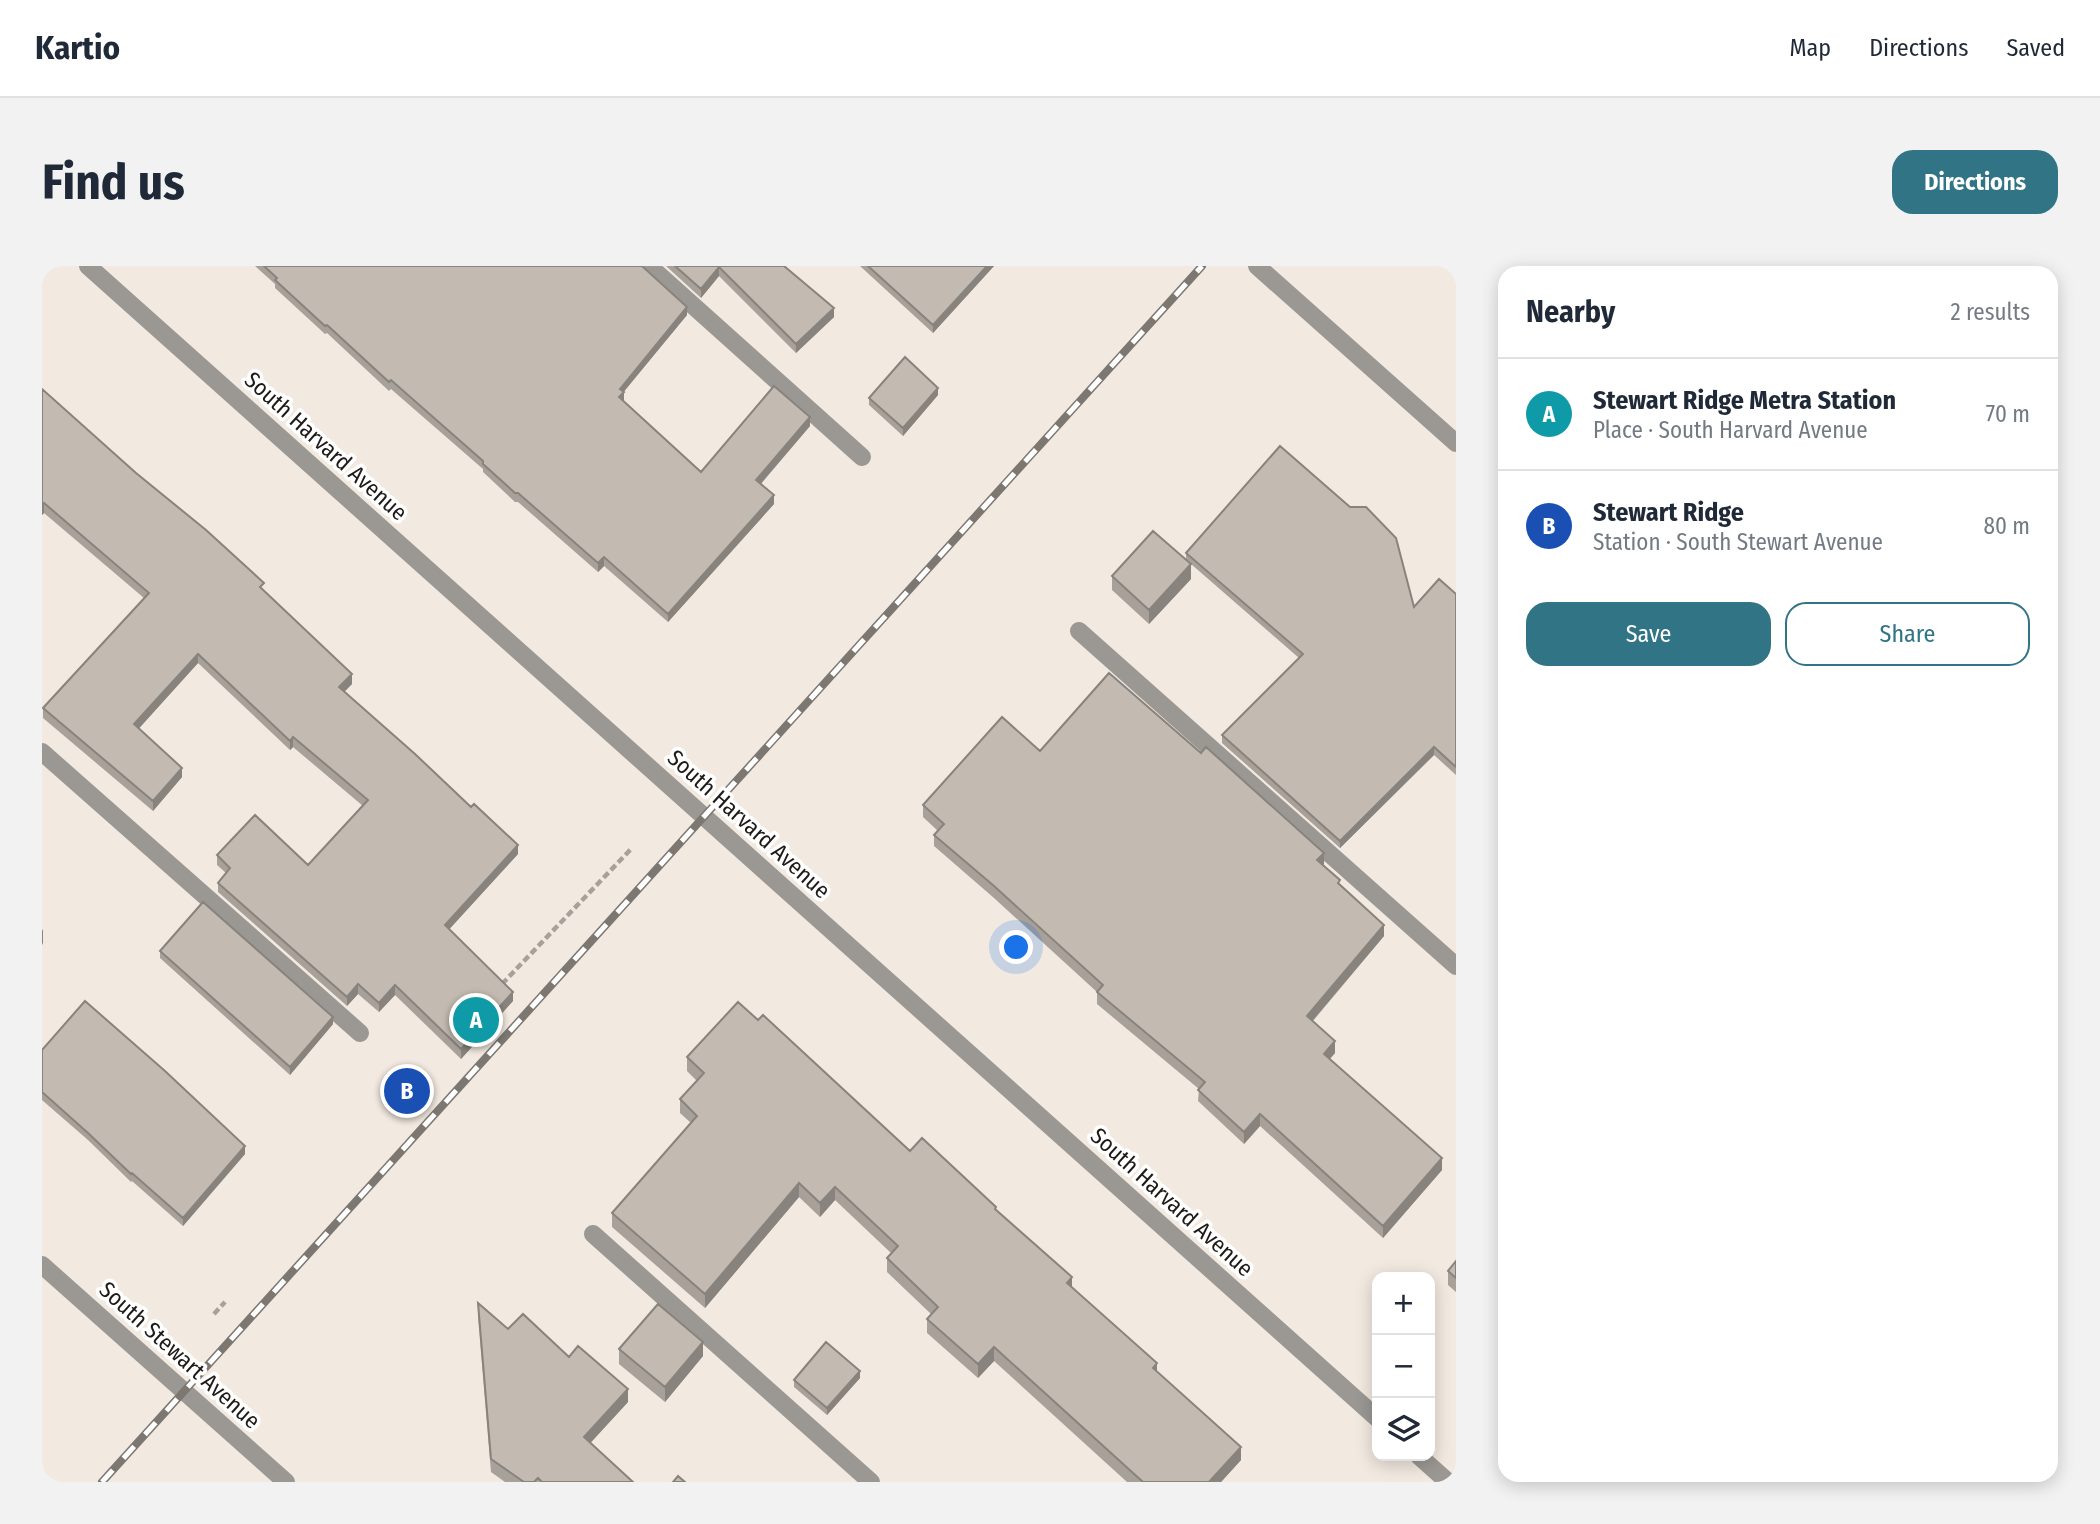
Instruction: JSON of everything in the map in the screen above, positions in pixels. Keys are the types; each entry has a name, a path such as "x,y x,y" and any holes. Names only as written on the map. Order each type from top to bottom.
{"street":[{"name":"South Harvard Avenue","path":"88,266 1372,1414"},
{"path":"649,266 862,457"},
{"path":"1257,266 1456,443"},
{"path":"1079,632 1456,966"},
{"path":"42,752 360,1033"},
{"path":"593,1234 871,1482"},
{"name":"South Stewart Avenue","path":"42,1265 286,1482"},
{"path":"1425,1461 1448,1482"}],"path":[{"path":"502,984 632,848"},
{"path":"214,1314 225,1302"}],"building":[{"path":"264,266 642,266 687,307 620,389 624,392 619,397 701,472 774,386 810,417 756,480 774,495 668,614 604,557 598,563 515,493 391,380 389,382 325,326 275,280 277,278"},
{"path":"675,266 784,266 834,308 796,344 719,267 701,289"},
{"path":"868,266 987,266 933,325"},
{"path":"905,357 938,388 903,428 869,398"},
{"path":"42,389 264,583 260,587 352,674 339,687 471,807 474,804 518,845 445,925 513,992 461,1049 395,985 379,1003 358,984 347,997 218,883 230,868 217,855 255,815 308,865 368,800 293,737 290,741 198,654 134,724 182,768 153,801 43,708 149,593 44,503 42,506"},
{"path":"1280,446 1350,507 1366,507 1396,538 1414,607 1439,579 1456,594 1456,767 1434,747 1340,841 1222,735 1303,654 1186,553"},
{"path":"1153,531 1191,564 1149,610 1112,576"},
{"path":"1109,673 1201,753 1206,747 1324,853 1317,860 1384,925 1307,1016 1335,1041 1324,1054 1442,1158 1383,1226 1260,1114 1244,1132 1198,1090 1205,1082 1097,992 1103,985 934,835 944,824 923,805 1002,717 1040,751"},
{"path":"203,902 333,1017 290,1067 160,951"},
{"path":"85,1001 245,1146 183,1218 42,1092 42,1050"},
{"path":"738,1002 758,1020 763,1015 910,1151 922,1138 996,1207 995,1209 1072,1277 1067,1283 1157,1363 1153,1368 1241,1447 1209,1482 1143,1482 994,1347 978,1364 927,1319 938,1307 887,1258 898,1246 835,1187 820,1203 799,1183 705,1294 612,1213 697,1116 680,1099 704,1073 687,1057"},
{"path":"1456,1261 1456,1278 1448,1271"},
{"path":"478,1303 508,1329 523,1314 569,1357 578,1346 628,1389 584,1437 633,1482 542,1482 538,1478 534,1482 524,1482 491,1459"},
{"path":"658,1304 703,1342 665,1387 619,1349"},
{"path":"826,1342 860,1371 827,1408 794,1380"},
{"path":"678,1476 685,1482 673,1482"}],"railway":[{"path":"102,1482 1202,266"}],"place":[{"name":"Stewart Ridge Metra Station","path":"476,1020"},
{"name":"Stewart Ridge","path":"407,1091"}]}
